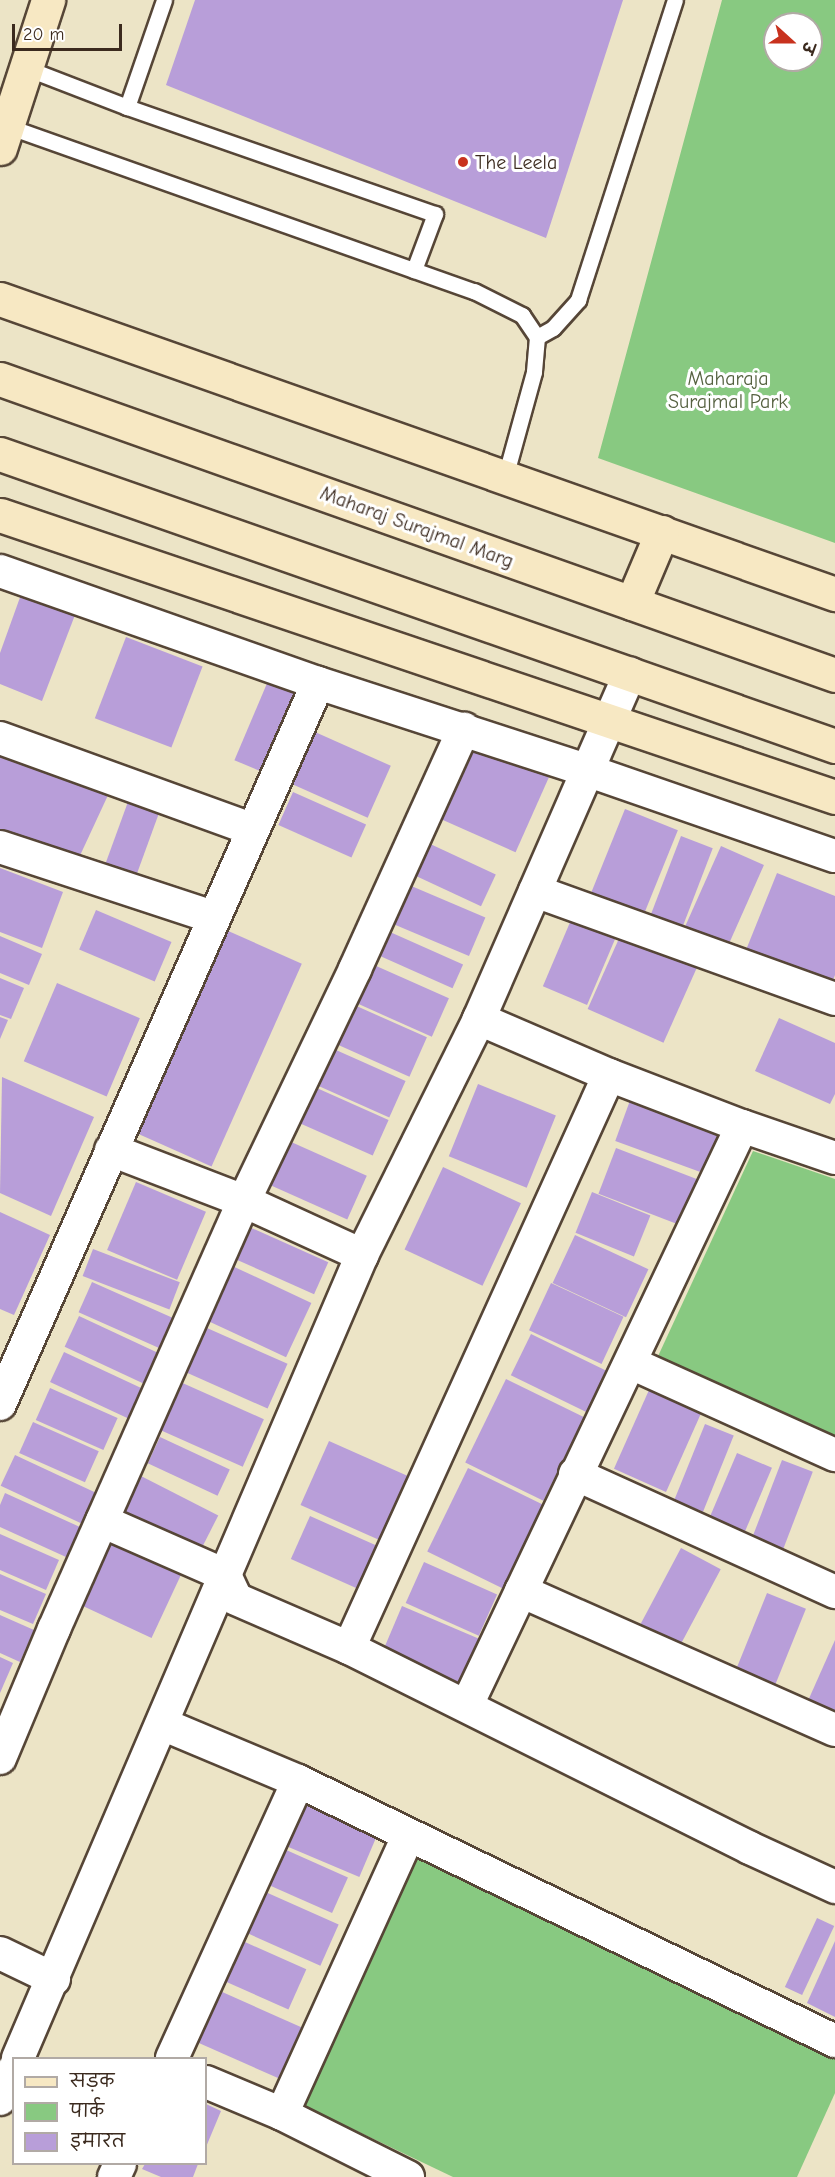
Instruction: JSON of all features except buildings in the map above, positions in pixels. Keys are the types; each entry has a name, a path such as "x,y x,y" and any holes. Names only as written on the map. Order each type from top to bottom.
{"street":[{"path":"4,137 48,0"},
{"path":"0,299 835,594"},
{"name":"Maharaj Surajmal Marg","path":"0,379 835,675"},
{"path":"0,454 835,746"},
{"path":"0,514 835,797"},
{"path":"632,603 662,532"},
{"path":"0,571 318,683 464,729 835,856"},
{"path":"18,2057 54,1979 362,1255 479,1019 630,674"},
{"path":"0,1404 12,1340 111,1150 318,683"},
{"path":"0,1758 244,1201 355,969 464,729"},
{"path":"0,738 252,830"},
{"path":"0,847 213,917"},
{"path":"535,891 835,999"},
{"path":"479,1019 609,1075 742,1126 835,1158"},
{"path":"349,1648 609,1075"},
{"path":"467,1705 742,1126"},
{"path":"111,1150 244,1201 362,1255"},
{"path":"631,1363 835,1455"},
{"path":"575,1474 835,1592"},
{"path":"102,1521 225,1575 237,1599 349,1648 750,1848 835,1887"},
{"path":"521,1592 835,1730"},
{"path":"162,1724 298,1781 835,2041"},
{"path":"172,2057 298,1781"},
{"path":"282,2114 408,1836"},
{"path":"0,1953 54,1979"},
{"path":"0,2099 12,2073"},
{"path":"207,2082 282,2114 408,2177"}],"lane":[{"path":"127,107 164,0"},
{"path":"537,337 553,328 578,300 675,0"},
{"path":"26,68 127,107 435,214 414,270"},
{"path":"4,137 414,270 474,291 522,315 537,337 534,372 505,477"}],"green space":[{"name":"Maharaja Surajmal Park","path":"722,0 835,0 835,543 598,458"},
{"path":"753,1151 835,1179 835,1439 653,1367"},
{"path":"415,1857 835,2057 835,2093 797,2177 453,2177 292,2100"}],"place":[{"name":"The Leela","path":"463,162"}]}
